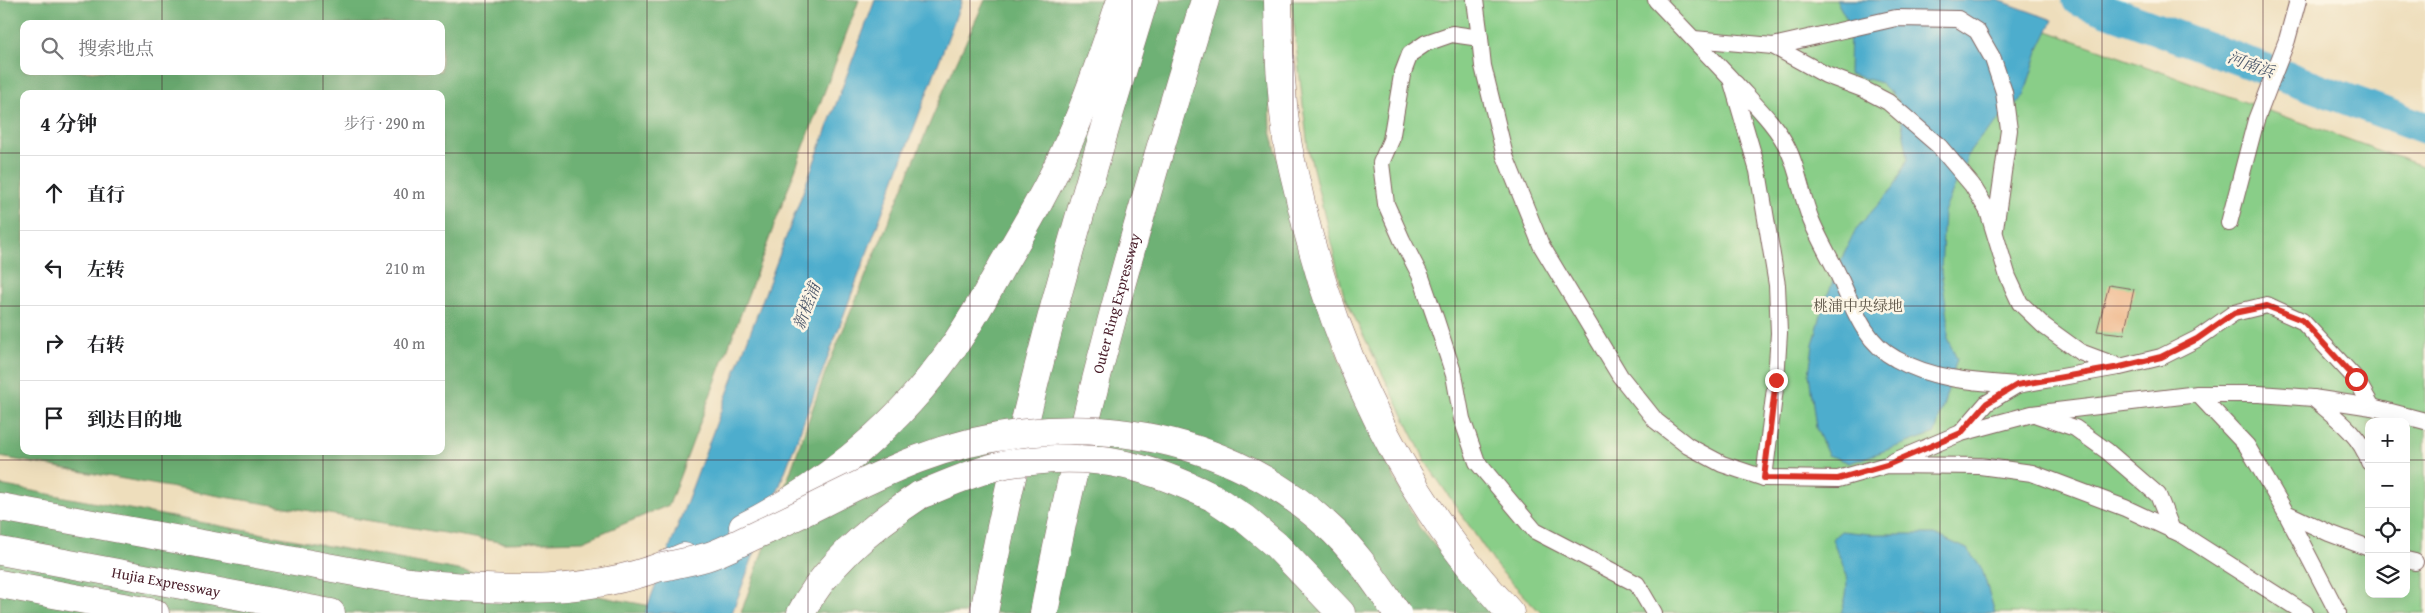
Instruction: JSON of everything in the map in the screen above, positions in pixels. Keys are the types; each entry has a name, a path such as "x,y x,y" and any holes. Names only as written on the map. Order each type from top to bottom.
{"highway":[{"path":"662,567 774,512 838,469 891,421 940,366 968,325 1038,205 1070,139 1121,0"},
{"path":"984,613 995,554 1040,360 1088,184 1144,0"},
{"name":"Outer Ring Expressway","path":"1044,613 1096,373 1144,198 1205,0"},
{"path":"1278,0 1278,50 1287,141 1307,231 1334,320 1370,405 1414,486 1468,565 1510,613"},
{"path":"0,508 409,582 470,589 534,590 600,583 708,557 917,459 977,439 1033,431 1095,429 1148,437 1211,454 1276,486 1328,525 1374,578 1397,613"},
{"path":"800,613 809,596 881,520 920,495 965,476 1004,464 1050,459 1088,458 1129,465 1172,478 1212,497 1245,519 1276,545 1341,613"},
{"name":"Hujia Expressway","path":"0,551 331,613"},
{"path":"0,584 155,613"},
{"path":"0,590 96,613"}],"street":[{"path":"1475,0 1483,66 1505,156 1523,205 1541,245 1620,376 1656,420 1688,446 1722,464 1764,478 1838,479 1887,465 1961,433 2032,414 2198,394 2259,394 2313,398 2372,407 2425,421"},
{"path":"1656,0 1769,121 1788,150 1801,182 1810,219 1856,316 1874,343 1896,359 1922,370 1961,381 2017,385 2120,367 2161,357 2197,339 2234,313 2267,306 2302,320 2356,379 2372,407"},
{"path":"2229,222 2256,120 2287,40 2298,0"},
{"path":"1694,39 1773,46 1839,30 1866,27 1896,18 1958,19 1977,31 1993,59 2004,92 2009,130 1995,231"},
{"path":"1480,38 1452,34 1426,43 1410,54 1402,75 1391,140 1381,163 1386,204 1421,277 1454,375 1462,419 1477,462 1536,532 1637,584 1654,613"},
{"path":"1773,46 1826,75 1863,89 1888,102 1939,146 1972,185 1988,211 2008,277 2020,302 2044,326 2080,352 2120,367"},
{"path":"1731,79 1758,171 1777,284 1779,334 1776,380 1764,478"},
{"path":"1961,433 1987,403 2017,385"},
{"path":"2198,394 2247,446 2286,514 2338,613"},
{"path":"2313,398 2343,424 2365,453"},
{"path":"2032,414 2075,428 2107,451 2158,495 2172,530"},
{"path":"1887,465 1980,466 2032,473 2125,508 2172,530 2239,569 2305,613"},
{"path":"2286,514 2365,546"}],"green space":[{"path":"0,0 859,0 669,505 583,541 505,543 225,497 0,457"},
{"path":"985,0 1267,0 1271,131 1301,251 1350,389 1419,527 1491,613 741,613 825,373 945,87"},
{"name":"桃浦中央绿地","path":"1291,0 1962,0 2425,167 2425,613 1541,613 1498,568 1427,464 1344,296 1308,148"},
{"path":"0,485 689,613 0,613"}],"water":[{"name":"新槎浦","path":"875,0 962,0 732,613 645,613"},
{"path":"1836,0 1998,0 2053,20 2038,51 2024,96 1982,136 1969,153 1944,212 1941,272 1948,317 1948,340 1957,359 1935,433 1850,463 1828,455 1816,428 1809,374 1813,345 1823,307 1844,253 1856,229 1894,187 1908,159 1898,100 1881,83 1849,74 1850,25"},
{"path":"1841,531 1869,534 1934,534 1967,549 1982,569 1995,613 1841,613 1845,601 1847,583 1844,568 1832,539"}],"building":[{"path":"2109,285 2134,289 2124,334 2097,331"}],"waterway":[{"name":"河南浜","path":"2078,0 2425,128"}],"route":[{"path":"1776,380 1767,440 1764,478 1838,479 1887,465 1961,433 1987,403 2017,385 2120,367 2161,357 2197,339 2234,313 2267,306 2302,320 2356,379"}]}
